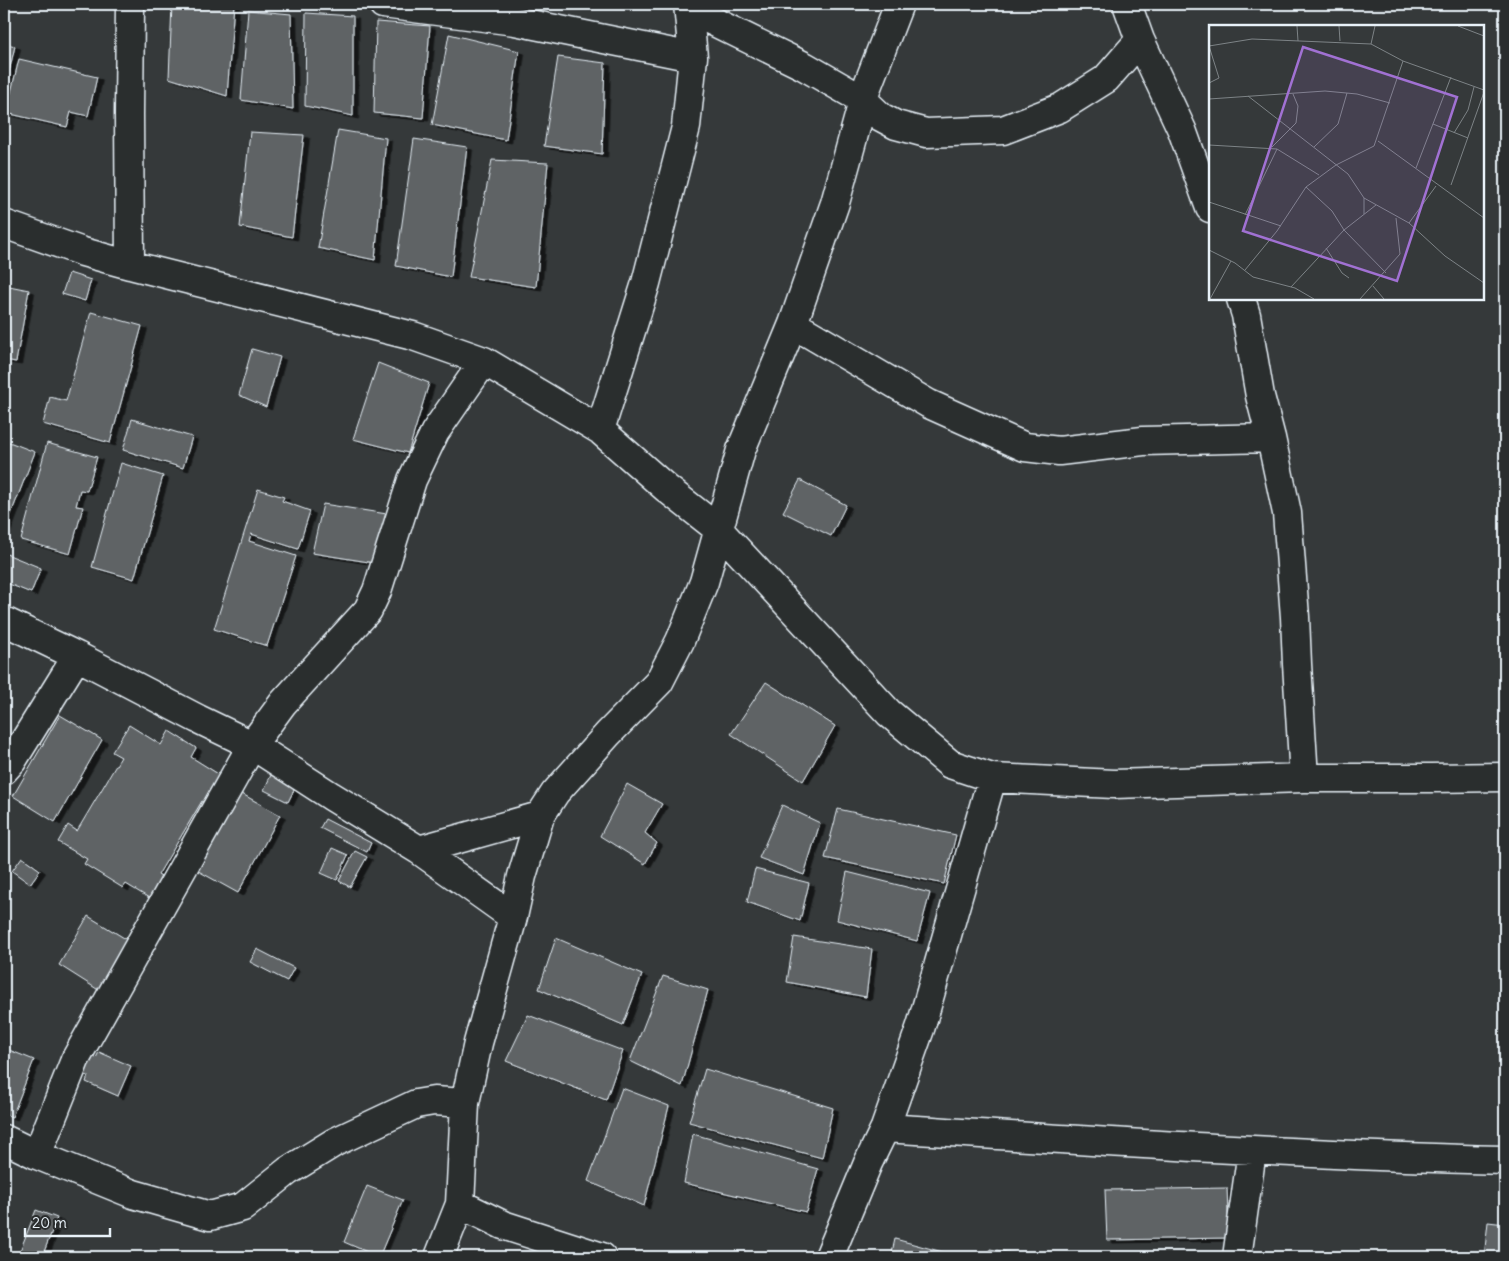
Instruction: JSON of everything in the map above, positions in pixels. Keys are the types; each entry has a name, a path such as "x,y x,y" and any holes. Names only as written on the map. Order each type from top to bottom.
{"street":[{"path":"130,4 128,114 130,265"},
{"path":"383,4 515,21 693,57"},
{"path":"439,1257 460,1204 465,1104 478,1043 513,917 522,876 540,816 555,793 608,734 659,682 680,641 704,582 741,450 793,324 835,203 867,87 899,4"},
{"path":"1127,4 1140,40 1182,130 1209,205"},
{"path":"600,430 646,283 686,127 693,57 689,7"},
{"path":"689,7 804,66 863,100 881,117 896,125 926,133 1003,130 1060,108 1106,79 1140,40"},
{"path":"4,224 83,252 413,336 484,361 600,430 666,488 718,529 889,713 950,764 992,778 1114,784 1304,778 1505,777"},
{"path":"1241,300 1246,315 1260,396 1287,513 1304,778"},
{"path":"793,324 929,404 1025,447 1060,451 1142,441 1271,438"},
{"path":"36,1155 74,1060 252,745 283,703 368,610 378,590 412,480 435,432 484,361"},
{"path":"4,621 78,656 252,745 419,850 513,917"},
{"path":"4,770 12,761 78,656"},
{"path":"829,1257 868,1163 885,1128 921,1026 992,778"},
{"path":"419,850 540,816"},
{"path":"4,1140 133,1194 210,1216 244,1207 288,1171 335,1142 416,1104 434,1100 465,1104"},
{"path":"885,1128 1252,1151 1505,1160"},
{"path":"1237,1257 1252,1151"},
{"path":"460,1204 503,1225 602,1257"}],"building":[{"path":"172,4 234,4 227,96 169,78"},
{"path":"248,10 291,14 293,109 241,100"},
{"path":"306,13 353,16 353,116 305,106"},
{"path":"376,22 430,26 423,118 374,113"},
{"path":"449,34 519,51 506,140 432,125"},
{"path":"4,43 15,46 4,93"},
{"path":"558,57 605,63 602,154 544,146"},
{"path":"19,59 97,77 88,116 71,112 67,127 6,113"},
{"path":"338,130 386,138 375,260 318,248"},
{"path":"250,132 304,135 292,237 240,227"},
{"path":"414,139 467,147 451,277 396,266"},
{"path":"492,160 548,163 536,287 469,277"},
{"path":"69,273 91,280 85,301 62,294"},
{"path":"4,285 29,290 16,362 4,360"},
{"path":"91,312 142,326 110,443 43,424 50,397 66,401"},
{"path":"252,349 280,357 266,407 239,395"},
{"path":"378,363 429,383 408,453 353,439"},
{"path":"132,419 192,437 183,468 123,450"},
{"path":"4,440 35,452 4,532"},
{"path":"47,443 97,457 87,491 80,490 76,506 83,507 70,554 21,540"},
{"path":"121,463 163,476 134,579 92,567"},
{"path":"800,480 846,505 831,536 783,512"},
{"path":"258,489 284,497 282,501 310,511 298,549 251,534 249,541 296,556 267,646 214,629"},
{"path":"323,504 387,514 375,563 312,553"},
{"path":"4,553 41,568 31,593 4,582"},
{"path":"766,682 835,726 803,781 731,734"},
{"path":"60,715 102,740 55,822 13,796"},
{"path":"129,725 161,745 169,731 196,748 191,757 223,777 207,804 202,801 158,875 167,881 154,901 126,884 123,888 84,864 87,859 58,842 68,825 77,831 121,757 112,752"},
{"path":"271,775 295,788 288,802 264,790"},
{"path":"627,784 662,804 645,833 657,843 645,864 600,836"},
{"path":"233,789 280,815 238,893 191,867"},
{"path":"782,805 820,823 804,875 759,858"},
{"path":"838,809 956,835 944,884 825,858"},
{"path":"325,819 371,843 367,852 320,828"},
{"path":"332,848 348,855 337,880 321,873"},
{"path":"355,851 367,857 350,887 339,881"},
{"path":"22,857 40,870 30,884 12,871"},
{"path":"755,869 809,883 800,921 747,902"},
{"path":"847,872 930,893 917,941 837,920"},
{"path":"88,916 129,941 100,991 59,965"},
{"path":"794,937 872,949 866,997 787,982"},
{"path":"556,938 642,975 623,1025 539,989"},
{"path":"257,949 294,968 287,981 250,962"},
{"path":"663,976 708,990 682,1086 630,1061"},
{"path":"528,1015 623,1051 606,1100 506,1061"},
{"path":"4,1048 34,1060 12,1117 4,1114"},
{"path":"99,1052 131,1066 118,1096 86,1082 88,1076 81,1073 89,1055 96,1058"},
{"path":"705,1069 833,1108 822,1158 689,1122"},
{"path":"622,1088 669,1106 644,1206 588,1181"},
{"path":"693,1134 818,1169 806,1212 684,1183"},
{"path":"367,1186 403,1200 379,1257 344,1242"},
{"path":"1227,1188 1229,1238 1107,1240 1105,1190"},
{"path":"36,1210 57,1218 42,1257 18,1256"},
{"path":"1488,1222 1505,1224 1505,1257 1484,1257"},
{"path":"895,1239 961,1257 891,1257"},
{"path":"990,1249 1035,1257 989,1257"}]}
